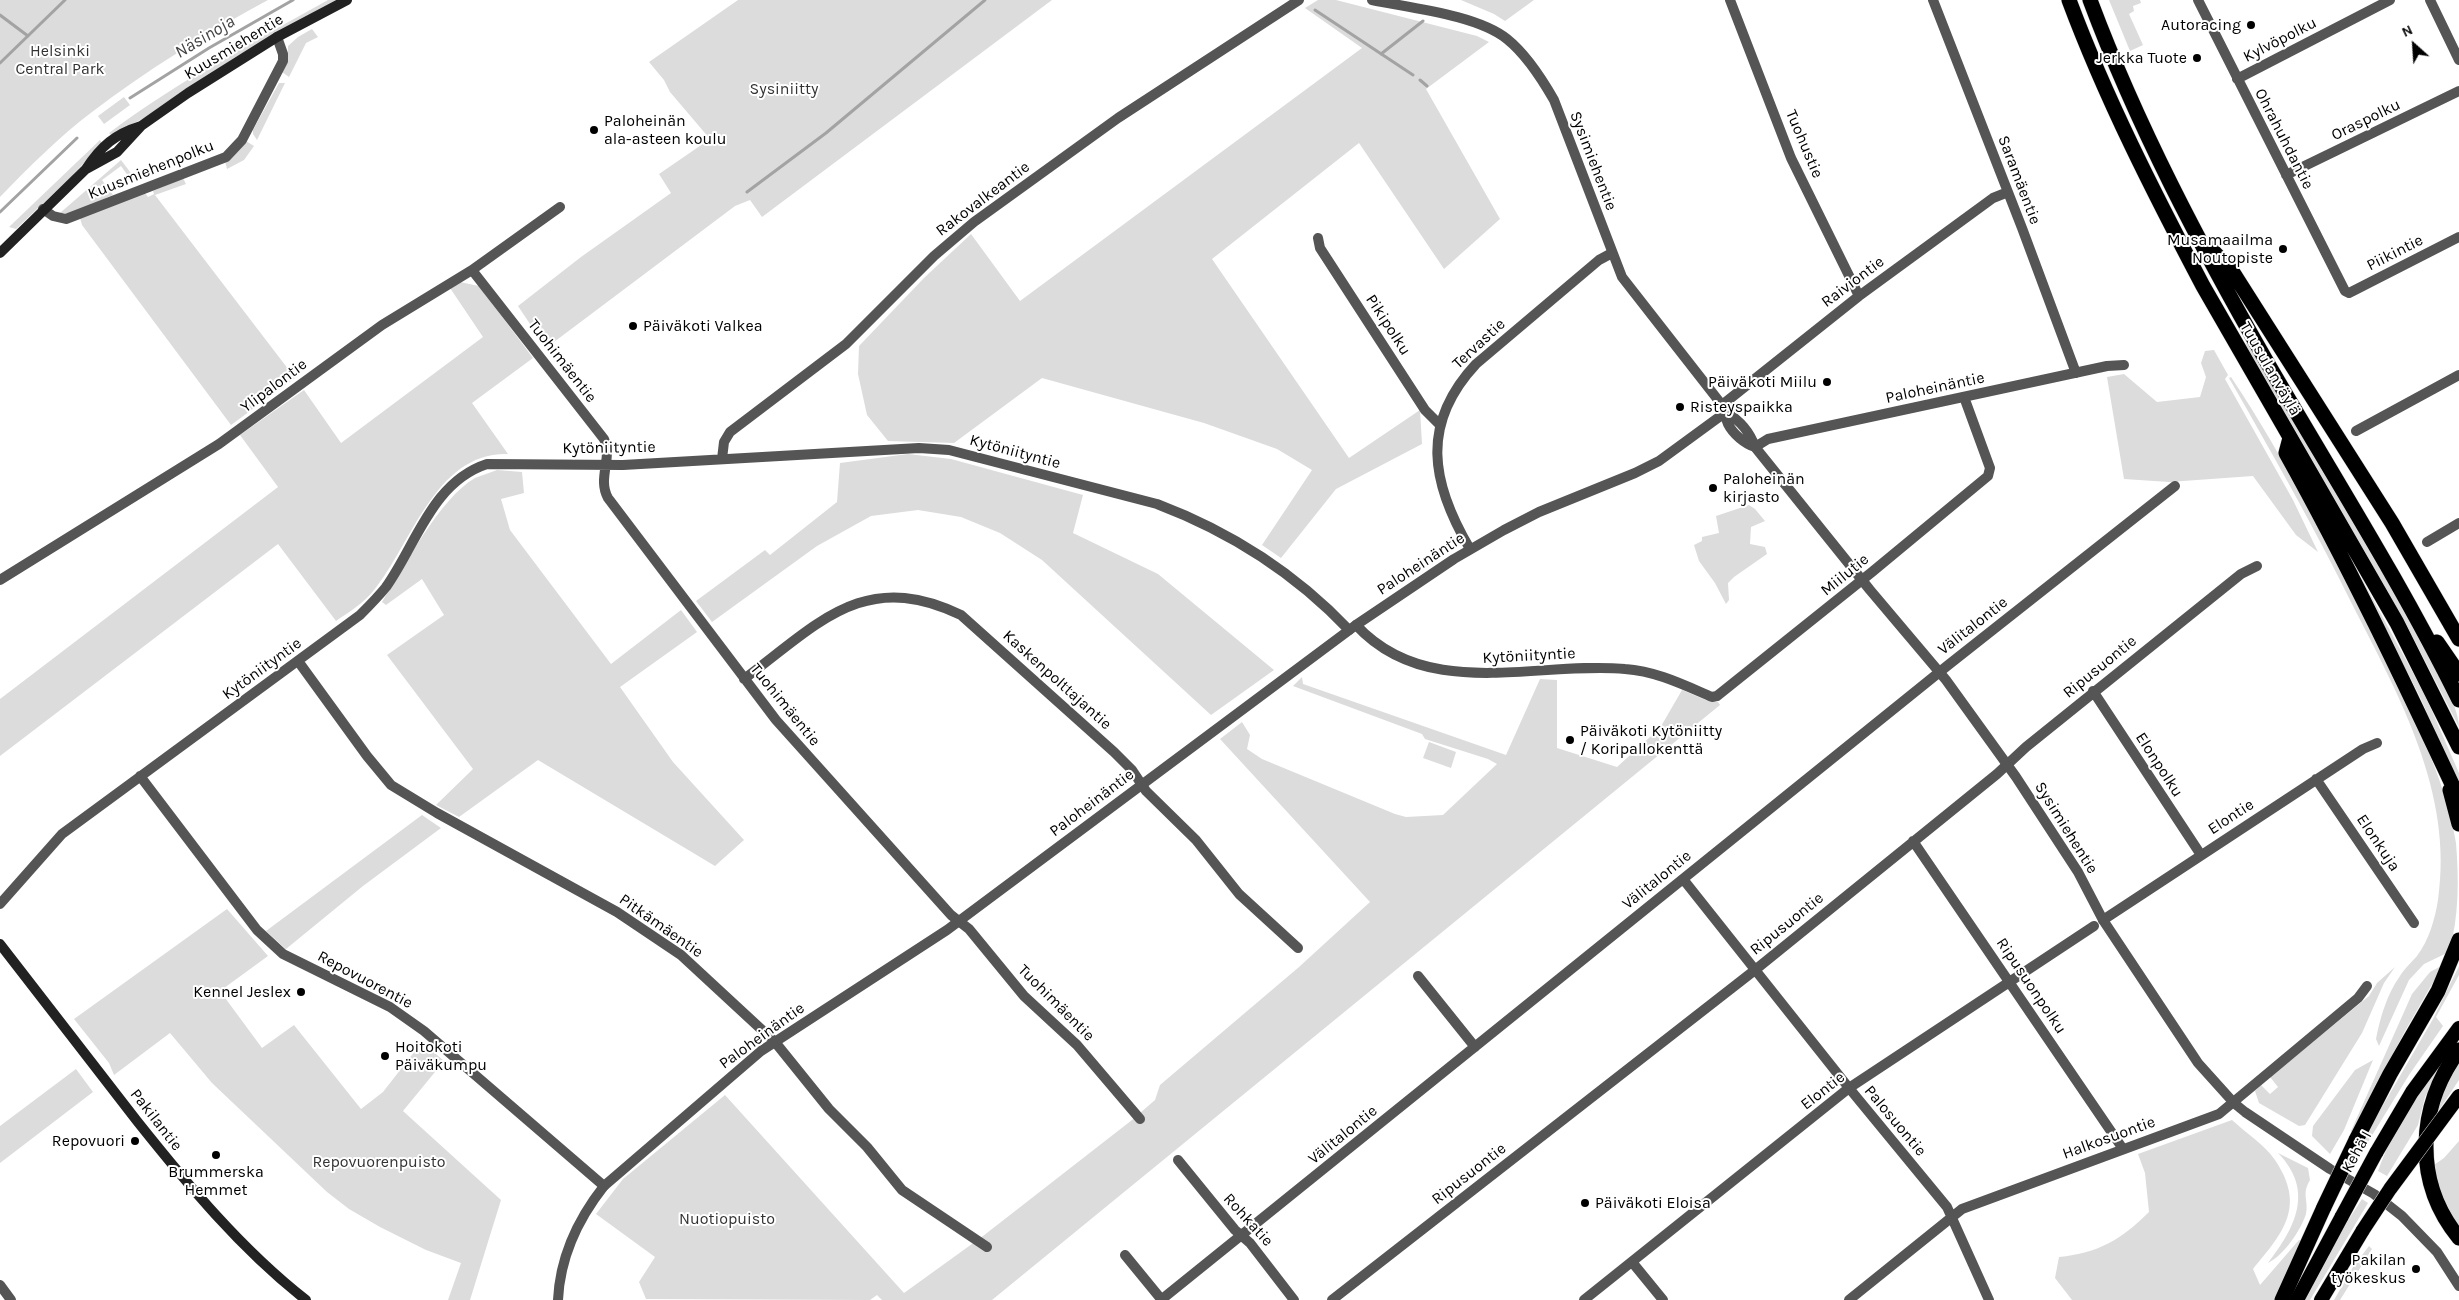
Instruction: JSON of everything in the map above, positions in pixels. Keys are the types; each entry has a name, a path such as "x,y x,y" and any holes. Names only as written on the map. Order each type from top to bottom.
{"highway":[{"name":"Tuusulanväylä","path":"2069,0 2108,96 2143,171 2203,286 2397,623 2459,747"},
{"name":"Tuusulanväylä","path":"2090,0 2126,88 2196,232 2268,364 2415,614 2459,700"},
{"path":"2196,232 2232,271 2414,561 2459,629"},
{"path":"2290,438 2286,453 2350,574 2413,700 2459,799"},
{"path":"2414,561 2459,639"},
{"path":"2415,614 2452,660 2459,674"},
{"path":"2442,762 2459,824"},
{"path":"2282,1300 2356,1140 2390,1074 2438,991 2459,940"},
{"name":"Kehä I","path":"2297,1300 2376,1153 2412,1092 2459,1028"},
{"path":"2459,1050 2446,1070 2432,1100 2425,1141 2427,1176 2436,1203 2459,1238"},
{"path":"2321,1300 2363,1230 2415,1154 2459,1096"}],"main road":[{"name":"Kuusmiehentie","path":"0,254 43,209 86,169 108,141 123,132 142,126 188,93 277,37 347,0"},
{"name":"Pakilantie","path":"0,944 155,1143 217,1218 258,1258 306,1300"}],"street":[{"name":"Rakovalkeantie","path":"722,459 724,442 730,432 846,344 952,239 1118,118 1299,0"},
{"name":"Sysimiehentie","path":"1372,0 1475,22 1496,32 1515,46 1541,78 1554,100 1612,253 1627,284 1724,408 1749,433 1755,447 1862,580 1940,672 2006,764 2078,872 2098,923 2198,1063 2234,1103 2330,1169 2374,1194 2402,1216 2437,1252 2459,1286"},
{"name":"Tuohustie","path":"1730,0 1791,158 1859,296"},
{"name":"Saramäentie","path":"1933,0 2076,373"},
{"name":"Ohrahuhdantie","path":"2198,0 2345,291"},
{"name":"Kylvöpolku","path":"2237,79 2390,0"},
{"path":"2430,0 2459,60"},
{"name":"Kuusmiehenpolku","path":"43,209 53,216 66,219 226,157 242,140 280,68 283,54 277,37"},
{"name":"Oraspolku","path":"2286,175 2459,91"},
{"name":"Raiviontie","path":"1724,408 1859,296 1993,198 2008,192"},
{"name":"Ylipalontie","path":"0,580 219,444 382,324 472,270 560,207"},
{"name":"Pikipolku","path":"1318,238 1320,248 1425,410 1439,424"},
{"name":"Piikintie","path":"2345,291 2348,293 2355,290 2459,238"},
{"name":"Tervastie","path":"1470,549 1440,480 1437,468 1439,424 1459,384 1476,364 1599,260 1612,253"},
{"name":"Tuohimäentie","path":"472,270 604,439 607,446 603,486 608,498 744,680 808,758 958,921 969,929 1024,996 1092,1061 1140,1119"},
{"name":"Paloheinäntie","path":"1755,447 1768,439 2076,373 2124,365"},
{"path":"2356,431 2459,375"},
{"name":"Miilutie","path":"1712,697 1721,694 1988,476 1990,468 1964,397"},
{"name":"Paloheinäntie","path":"558,1300 564,1265 572,1237 588,1208 604,1186 775,1042 958,921 1353,627 1470,549 1539,512 1648,467 1724,408"},
{"name":"Kytöniityntie","path":"0,904 62,834 360,616 386,586 434,506 451,486 480,466 497,462 605,464 934,448 1157,504 1181,513 1254,550 1372,641 1410,661 1444,671 1494,674 1592,668 1626,669 1672,679 1712,697"},
{"name":"Välitalontie","path":"1161,1300 1940,672 2175,486"},
{"path":"2427,542 2459,523"},
{"name":"Ripusuontie","path":"1332,1300 1755,970 2093,692 2241,574 2257,566"},
{"name":"Kaskenpolttajantie","path":"744,680 823,619 846,607 861,602 894,597 935,602 961,615 977,628 1114,752 1146,791 1196,840 1239,894 1298,948"},
{"name":"Pitkämäentie","path":"298,661 366,754 392,785 437,813 617,912 682,955 775,1042 828,1109 867,1147 902,1190 987,1246"},
{"name":"Elonpolku","path":"2093,692 2200,855"},
{"name":"Elontie","path":"1584,1300 1849,1088 2200,855 2363,749 2377,743"},
{"name":"Repovuorentie","path":"140,776 251,923 270,944 283,954 390,1008 424,1030 604,1186"},
{"name":"Elonkuja","path":"2316,780 2414,923"},
{"name":"Ripusuonpolku","path":"1913,841 2123,1149"},
{"name":"Palosuontie","path":"1683,879 1849,1088 1947,1207 1989,1300"},
{"path":"1418,976 1475,1048"},
{"name":"Halkosuontie","path":"1848,1300 1962,1209 2219,1114 2358,998 2368,986"},
{"name":"Rohkatie","path":"1178,1160 1250,1243 1294,1300"},
{"path":"1125,1255 1161,1300"},
{"path":"1632,1262 1663,1300"},
{"path":"0,1285 11,1300"}],"green space":[{"name":"Helsinki Central Park","path":"0,0 268,0 178,53 113,96 56,142 0,197"},
{"path":"328,0 338,0 234,58 148,116 111,135 109,133 189,79"},
{"name":"Sysiniitty","path":"738,0 1052,0 762,217 750,200 735,206 546,348 518,306 581,257 671,193 659,174 710,139 670,92 664,80 649,62"},
{"path":"1318,0 1336,0 1477,36 1489,42 1426,89 1500,219 1444,269 1359,143 1212,259 1349,458 1420,410 1422,444 1336,489 1281,558 1262,545 1312,470 1277,449 1204,423 1042,378 954,443 888,441 867,415 858,374 859,346 924,278 971,234 1020,301 1362,48 1305,8"},
{"path":"1461,0 1534,0 1505,21 1494,14"},
{"path":"2109,0 2140,0 2141,3 2133,6 2134,11 2129,14 2143,45 2130,51"},
{"path":"312,29 318,37 306,43 289,77 282,72 288,59 288,46 298,37"},
{"path":"279,83 285,83 257,140 253,130"},
{"path":"124,97 130,105 104,124 98,116"},
{"path":"100,140 102,143 72,176 16,229 9,227"},
{"path":"246,141 254,146 244,160 227,169 225,161"},
{"path":"121,160 137,181 133,183 121,166 102,180 113,195 72,213 60,213"},
{"path":"183,178 186,184 155,195 295,378 231,425 82,225 80,218 145,193 148,197 154,194 153,191"},
{"path":"460,282 479,286 533,358 472,403 508,454 483,457 462,468 444,484 428,504 388,571 374,590 361,603 336,621 278,544 0,756 0,699 278,487 240,435 304,390 341,443 483,337 450,288"},
{"path":"2247,343 2435,665 2449,692 2458,717 2459,727 2404,620 2245,344"},
{"path":"2214,350 2228,375 2225,379 2293,500 2318,552 2296,535 2253,476 2169,482 2124,479 2107,377 2124,374 2157,402 2200,397 2206,377 2201,363 2205,351"},
{"path":"2231,377 2271,441 2326,541 2424,740 2443,791 2456,843 2458,885 2455,925 2449,952 2424,964 2409,980 2379,1046 2376,1039 2388,998 2395,983 2425,943 2437,907 2441,860 2438,822 2430,784 2419,746 2388,674 2308,518 2229,378"},
{"path":"908,454 951,459 1083,495 1073,533 1158,574 1274,670 1211,715 1042,560 1000,533 961,517 918,510 871,516 817,546 712,622 696,601 765,550 770,555 837,502 840,463"},
{"path":"497,470 522,472 524,493 501,499 510,530 611,664 681,610 697,632 620,687 673,762 744,840 715,866 538,760 459,817 436,805 473,769 387,655 444,615 422,579 386,605 382,602 424,534 449,501 475,478"},
{"path":"1749,505 1765,521 1751,527 1750,544 1765,547 1767,554 1728,583 1729,600 1726,604 1715,583 1699,561 1694,545 1702,541 1702,537 1719,533 1716,516"},
{"path":"2362,579 2425,695 2459,773 2459,786 2420,697 2360,580"},
{"name":"Nuotiopuisto","path":"1302,677 1303,684 1506,755 1540,679 1557,680 1557,748 1617,767 1660,728 1682,690 1708,701 1718,702 1720,705 992,1300 882,1300 877,1295 870,1300 646,1299 639,1282 655,1257 596,1214 623,1179 725,1095 904,1293 983,1236 1132,1120 1155,1100 1160,1085 1299,967 1370,902 1220,739 1242,722 1250,735 1247,749 1262,759 1406,817 1443,815 1497,764 1488,759 1425,739 1422,734 1293,686"},
{"path":"1429,742 1456,752 1451,768 1423,758"},
{"path":"422,815 441,828 363,886 286,949 266,931"},
{"name":"Repovuorenpuisto","path":"227,909 268,956 220,991 262,1048 294,1025 361,1109 383,1092 422,1042 444,1061 403,1111 501,1200 470,1300 448,1300 461,1263 426,1250 380,1227 349,1209 327,1192 212,1083 170,1033 114,1075 109,1063 74,1019"},
{"path":"2443,965 2405,1031 2352,1132 2412,994 2430,972"},
{"path":"2459,966 2459,975 2436,1017 2443,1026 2409,1075 2360,1155 2358,1154 2364,1138 2433,1019"},
{"path":"2395,967 2384,983 2362,1033 2305,1125 2299,1126 2259,1103 2255,1091 2261,1085 2270,1094 2278,1087 2270,1077 2369,996 2377,983"},
{"path":"2373,1060 2344,1130 2330,1154 2312,1136 2313,1126 2355,1070"},
{"path":"2444,1060 2425,1097 2418,1125 2387,1176 2378,1171 2390,1142 2424,1085"},
{"path":"2459,1062 2459,1080 2435,1116 2442,1093"},
{"path":"76,1069 93,1092 0,1163 0,1126"},
{"path":"2232,1120 2261,1144 2271,1155 2284,1176 2289,1191 2290,1205 2282,1230 2253,1269 2260,1285 2299,1240 2302,1241 2274,1300 2072,1300 2055,1278 2059,1257 2086,1252 2108,1244 2129,1230 2149,1212 2145,1173 2138,1154"},
{"path":"2459,1141 2459,1233 2455,1228 2431,1167 2444,1158"},
{"path":"2278,1153 2308,1168 2310,1180 2306,1190 2306,1214 2300,1227 2286,1248 2268,1263 2278,1250 2293,1223 2297,1209 2296,1181 2289,1167"},
{"path":"2362,1199 2368,1203 2310,1300 2305,1300 2345,1225"},
{"path":"2369,1246 2372,1249 2340,1300 2334,1300 2353,1267"}],"waterway":[{"path":"0,63 65,0"},
{"name":"Näsinoja","path":"130,98 209,48 293,0"},
{"path":"747,192 826,133 985,0"},
{"path":"1315,10 1413,75"},
{"path":"0,15 28,36"},
{"path":"1381,54 1423,21"},
{"path":"1420,80 1427,86"},
{"name":"Näsinoja","path":"0,212 77,138"}],"place":[{"name":"Autoracing","path":"2251,25"},
{"name":"Jerkka Tuote","path":"2197,58"},
{"name":"Paloheinän ala-asteen koulu","path":"594,130"},
{"name":"Musamaailma Noutopiste","path":"2283,249"},
{"name":"Päiväkoti Valkea","path":"633,326"},
{"name":"Päiväkoti Miilu","path":"1827,382"},
{"name":"Risteyspaikka","path":"1680,407"},
{"name":"Paloheinän kirjasto","path":"1713,488"},
{"name":"Päiväkoti Kytöniitty / Koripallokenttä","path":"1570,740"},
{"name":"Kennel Jeslex","path":"301,992"},
{"name":"Hoitokoti Päiväkumpu","path":"385,1056"},
{"name":"Repovuori","path":"135,1141"},
{"name":"Brummerska Hemmet","path":"216,1155"},
{"name":"Päiväkoti Eloisa","path":"1585,1203"},
{"name":"Pakilan työkeskus","path":"2416,1269"}]}
